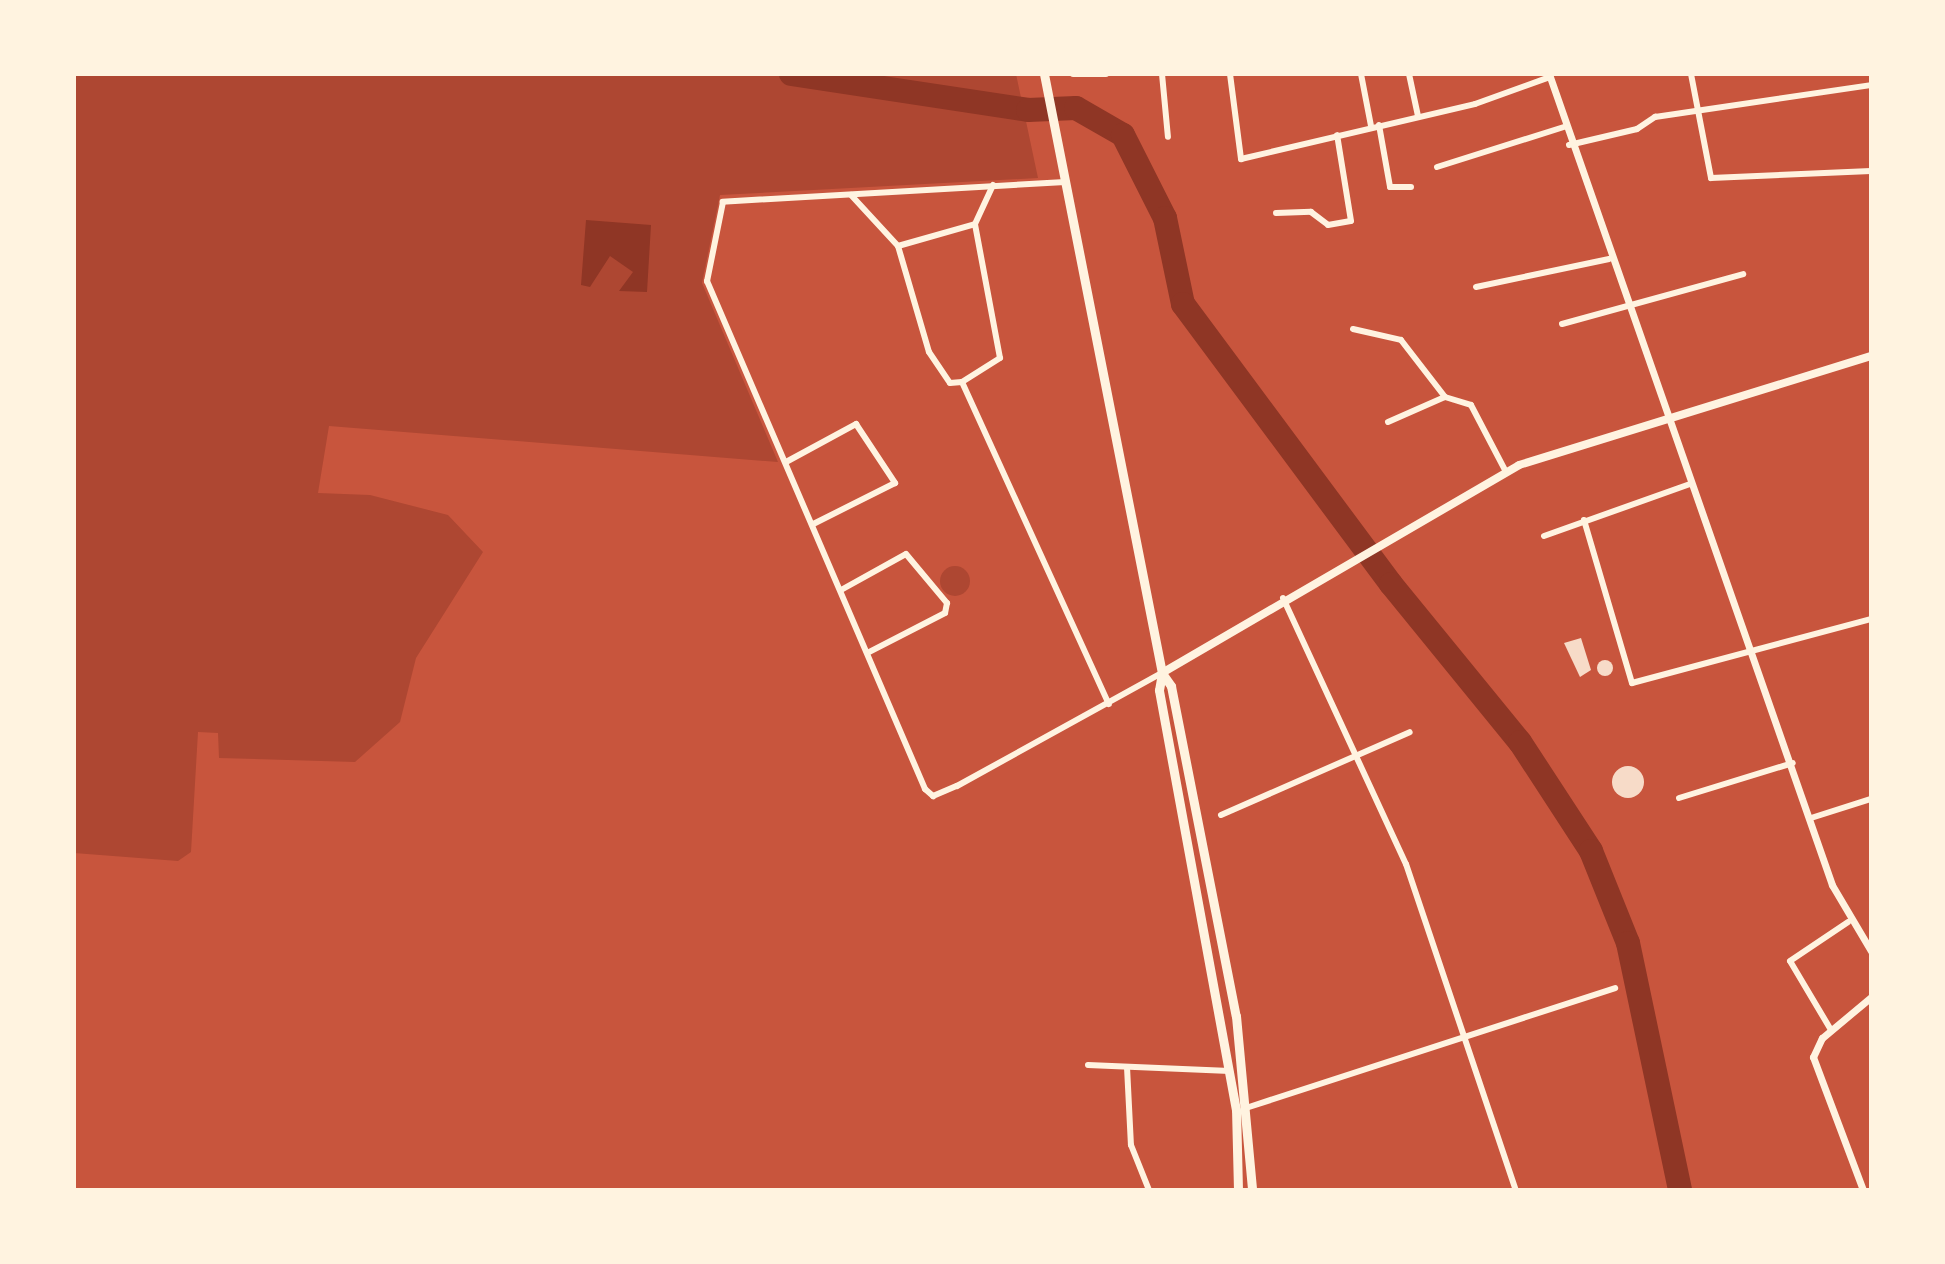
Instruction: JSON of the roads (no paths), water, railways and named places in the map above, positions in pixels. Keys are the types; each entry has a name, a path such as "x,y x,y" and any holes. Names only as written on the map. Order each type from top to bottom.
{"main road":[{"path":"1044,74 1068,182 1162,673 1195,808 1249,1107 1252,1190"},
{"path":"1162,673 1283,598 1506,472 1667,417 1871,356"},
{"path":"1162,673 1162,705 1230,1071 1238,1190"}],"street":[{"path":"1073,74 1106,74"},
{"path":"1162,74 1168,137"},
{"path":"1230,74 1241,159 1418,116 1549,76 1569,145 1609,259 1848,922 1871,951"},
{"path":"1361,74 1390,187 1411,187"},
{"path":"1409,74 1418,116"},
{"path":"1691,74 1693,110 1711,178 1871,171"},
{"path":"1569,145 1693,110 1871,85"},
{"path":"1437,167 1564,127"},
{"path":"1276,213 1311,212 1328,225 1351,221 1337,135"},
{"path":"1068,182 723,202 707,281 933,796 1162,673"},
{"path":"851,195 898,246 929,352 950,383 962,382 1000,358 1002,345 975,224 993,185"},
{"path":"898,246 975,224"},
{"path":"1476,287 1609,259"},
{"path":"1562,324 1743,274"},
{"path":"1353,329 1401,340 1445,397 1471,405 1506,472"},
{"path":"962,382 1109,704"},
{"path":"1388,422 1445,397"},
{"path":"786,462 856,424 895,483 813,524"},
{"path":"1544,536 1690,484"},
{"path":"1584,520 1632,683 1871,619"},
{"path":"841,590 906,554 947,603 945,613 869,652"},
{"path":"1283,598 1359,754 1470,1036 1516,1190"},
{"path":"1221,815 1410,732"},
{"path":"1679,798 1793,763"},
{"path":"1811,818 1871,799"},
{"path":"1831,1030 1790,961 1848,922"},
{"path":"1249,1107 1615,988"},
{"path":"1863,1190 1814,1071 1813,1057 1831,1030 1871,997"},
{"path":"1088,1065 1230,1071"},
{"path":"1127,1067 1131,1145 1149,1190"}],"waterway":[{"path":"791,74 1028,110 1076,108 1123,135 1165,218 1183,304 1391,584 1520,742 1591,851 1628,943 1680,1190"}]}
